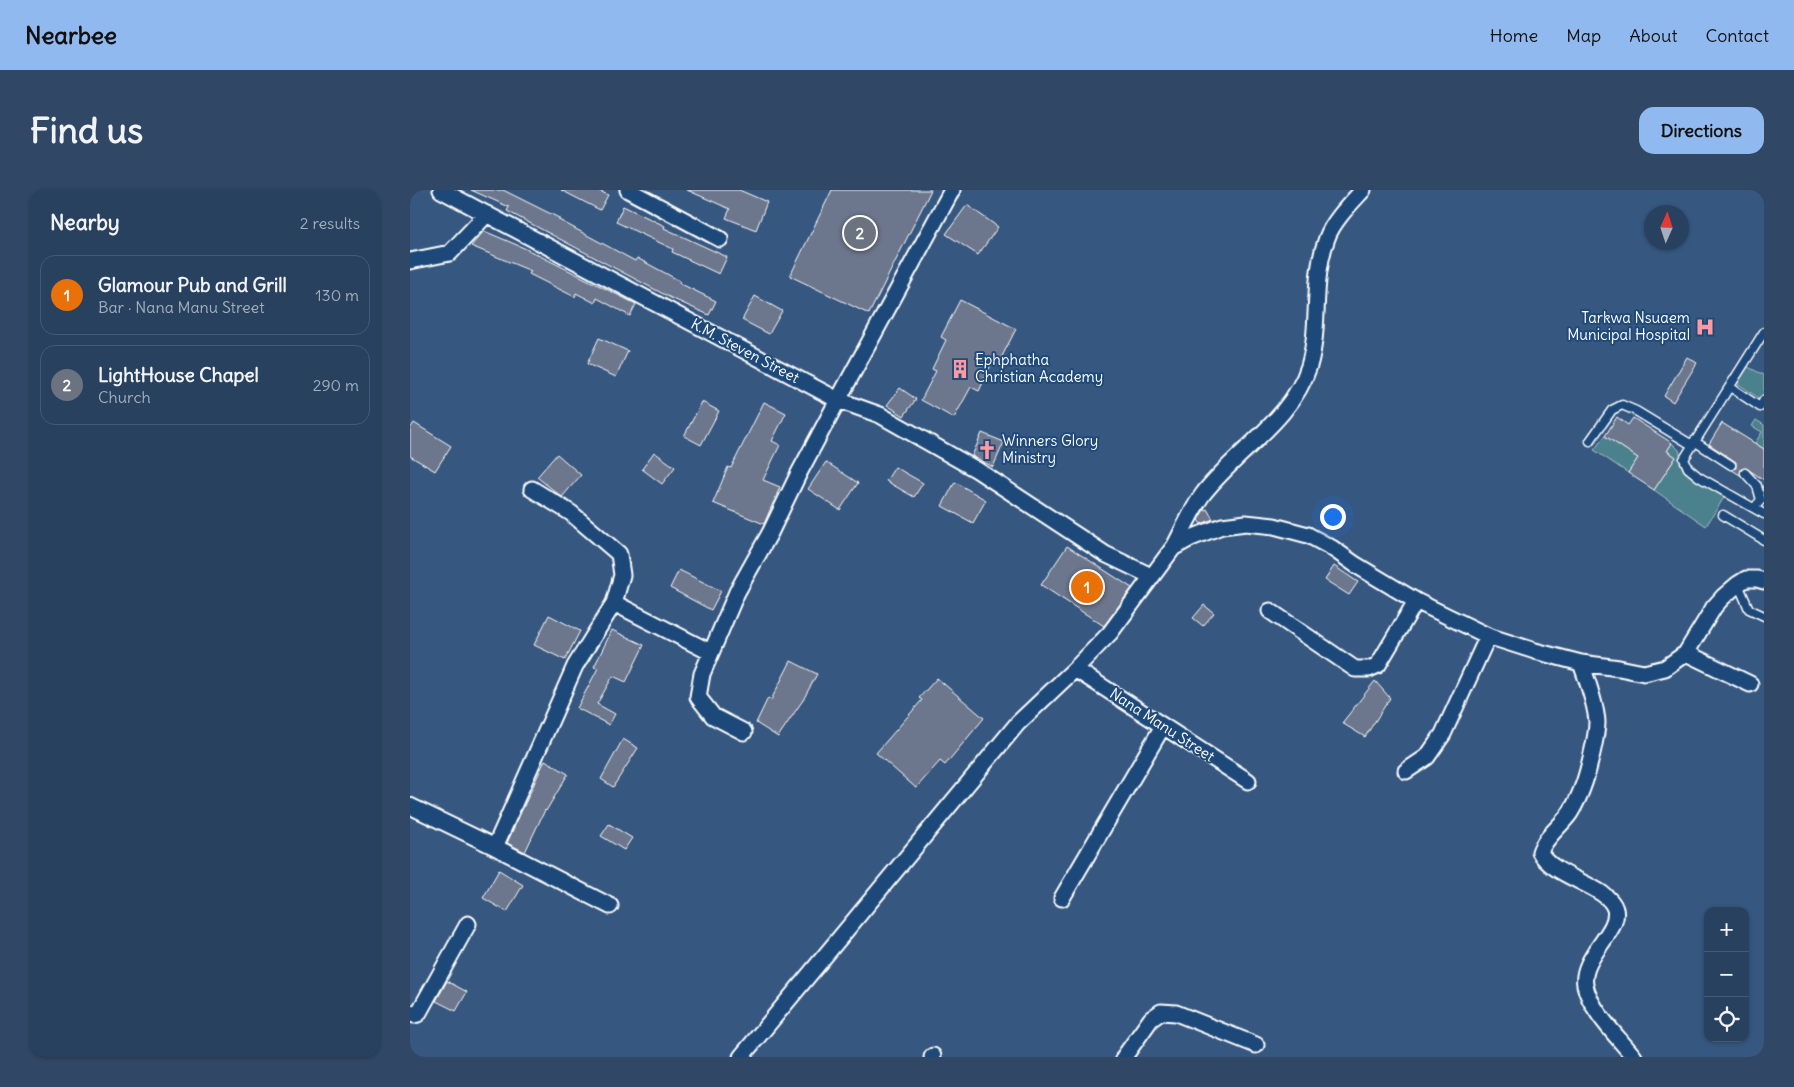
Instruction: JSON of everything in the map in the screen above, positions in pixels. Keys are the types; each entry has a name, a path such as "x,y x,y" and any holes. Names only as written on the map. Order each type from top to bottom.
{"street":[{"name":"K.M. Steven Street","path":"441,190 838,400 887,419 977,470 1105,554 1151,576"},
{"path":"628,190 720,239"},
{"path":"744,732 713,716 698,697 702,674 710,652 737,592 770,533 799,473 952,190"},
{"path":"741,1057 1018,724 1110,633 1173,548 1203,494 1238,456 1275,421 1298,390 1309,365 1314,332 1318,270 1327,236 1345,210 1363,190"},
{"path":"410,261 450,252 487,214"},
{"path":"495,847 575,666 614,603 622,575 619,554 571,512 532,489"},
{"path":"1173,548 1190,538 1222,526 1246,523 1274,526 1308,535 1416,601 1488,636 1581,663 1619,668 1644,674 1665,668 1686,653 1714,607 1722,597 1738,584 1746,579 1757,579 1764,582"},
{"path":"1270,611 1356,669 1370,669 1378,665 1416,601"},
{"path":"614,603 710,652"},
{"path":"1406,771 1427,756 1443,734 1488,636"},
{"path":"1686,653 1750,684"},
{"path":"1581,663 1587,679 1597,722 1588,773 1580,796 1569,815 1542,844 1540,852 1543,858 1558,870 1604,895 1611,901 1615,910 1615,919 1585,971 1585,984 1588,995 1600,1014 1634,1057"},
{"name":"Nana Manu Street","path":"1075,669 1248,781"},
{"path":"1062,898 1163,726"},
{"path":"410,806 610,906"},
{"path":"410,1013 418,1014 468,924"},
{"path":"1124,1057 1151,1019 1161,1012 1176,1013 1256,1045"}],"lane":[{"path":"1764,332 1684,459 1688,468 1699,477 1764,514"},
{"path":"1730,387 1760,406 1764,400"},
{"path":"1590,441 1612,410 1622,405 1731,465"},
{"path":"1745,473 1757,486 1761,500 1754,508"},
{"path":"1723,515 1764,540"},
{"path":"1738,584 1749,608 1764,616"}],"green space":[{"path":"1748,367 1764,375 1764,392 1760,399 1737,383"},
{"path":"1756,420 1764,425 1764,449 1755,443 1762,432 1752,426"},
{"path":"1605,436 1638,458 1628,473 1594,450"},
{"path":"1672,443 1679,450 1684,469 1725,496 1706,526 1654,490 1676,457 1667,451"}],"building":[{"path":"471,190 503,190 559,218 559,220 635,261 637,258 680,281 679,283 716,301 709,315 671,298 507,211 509,207"},
{"path":"561,190 597,190 608,195 600,210"},
{"path":"687,190 739,190 767,202 756,230 726,218 730,209"},
{"path":"832,190 931,190 869,314 790,276"},
{"path":"967,205 998,227 978,255 946,234"},
{"path":"623,206 665,226 664,228 727,257 719,274 672,252 673,249 616,222"},
{"path":"484,231 524,248 636,304 630,316 597,298 595,303 576,293 575,297 529,274 531,271 471,246"},
{"path":"755,296 782,311 769,334 742,320"},
{"path":"960,300 1016,329 997,366 992,363 979,391 971,387 954,418 921,400 936,371 932,369 946,340 941,337"},
{"path":"599,338 628,351 616,377 587,364"},
{"path":"1687,357 1697,363 1673,402 1664,396"},
{"path":"900,388 916,399 904,416 887,405"},
{"path":"702,402 719,411 701,445 684,436"},
{"path":"764,402 786,413 772,441 780,445 763,480 780,487 764,524 713,503 728,467 731,468"},
{"path":"1617,417 1628,425 1633,418 1672,443 1667,451 1676,457 1654,490 1628,473 1638,458 1605,436"},
{"path":"414,423 451,446 435,471 410,456 410,429"},
{"path":"1722,423 1764,449 1764,480 1746,468 1741,469 1740,475 1732,470 1736,468 1736,462 1709,444"},
{"name":"Winners Glory Ministry","path":"982,433 1004,442 993,467 972,456"},
{"path":"654,452 675,467 662,484 642,469"},
{"path":"557,454 581,475 562,497 537,477"},
{"path":"826,462 858,483 840,510 808,489"},
{"path":"895,467 923,483 914,497 886,481"},
{"path":"955,482 986,500 973,523 942,506"},
{"path":"1207,509 1213,519 1201,524 1198,520 1203,511"},
{"path":"1067,546 1132,588 1104,626 1041,585"},
{"path":"1334,566 1358,582 1349,595 1325,580"},
{"path":"679,570 721,591 711,610 670,588"},
{"path":"1204,605 1214,613 1203,626 1193,618"},
{"path":"549,615 580,631 565,660 534,645"},
{"path":"612,630 644,645 626,682 613,676 597,704 615,714 609,725 577,708 598,668 594,667"},
{"path":"791,661 817,674 803,700 778,737 756,723 768,698 771,700"},
{"path":"937,678 984,718 945,765 940,761 916,788 876,753 922,700 919,698"},
{"path":"1375,681 1390,698 1365,737 1342,723"},
{"path":"623,739 638,748 613,787 601,779"},
{"path":"545,760 568,774 545,810 525,852 507,843"},
{"path":"609,824 632,838 624,850 601,836"},
{"path":"499,870 523,885 507,912 483,898"},
{"path":"447,981 467,992 456,1011 436,1001"}],"place":[{"name":"LightHouse Chapel","path":"860,233"},
{"name":"Tarkwa Nsuaem Municipal Hospital","path":"1705,327"},
{"name":"Ephphatha Christian Academy","path":"960,369"},
{"name":"Winners Glory Ministry","path":"987,450"},
{"name":"Glamour Pub and Grill","path":"1087,587"}]}
